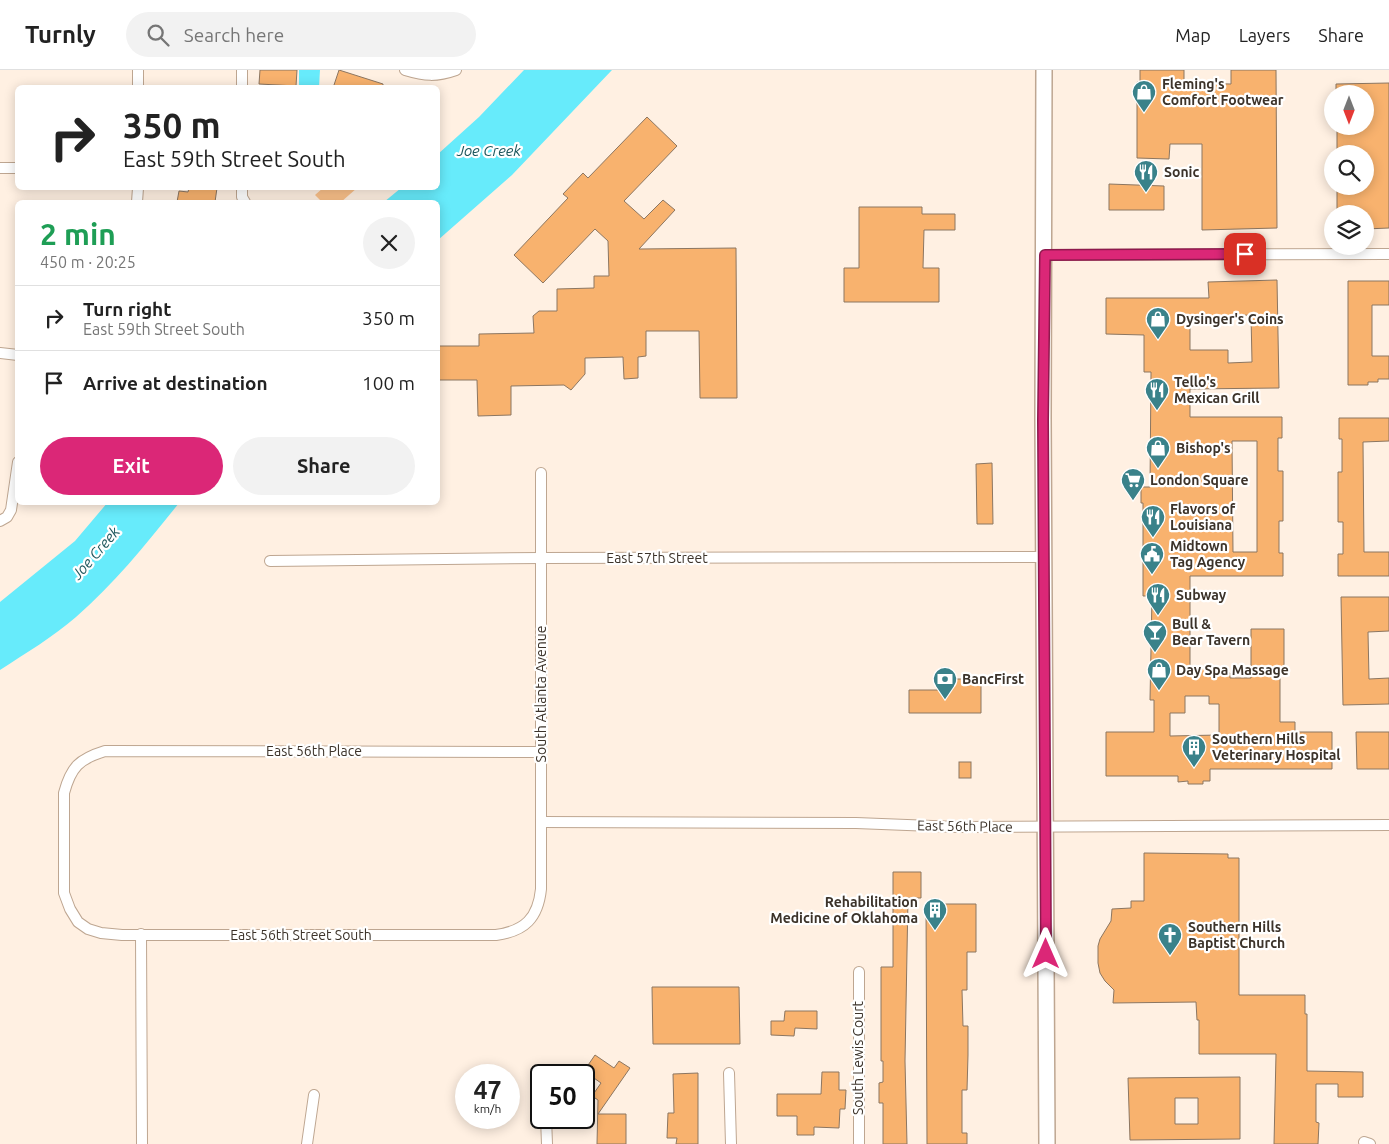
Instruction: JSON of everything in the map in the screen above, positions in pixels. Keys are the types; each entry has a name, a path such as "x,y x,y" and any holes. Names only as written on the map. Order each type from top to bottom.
{"main road":[{"path":"1044,70 1047,1144"}],"street":[{"path":"138,70 138,85"},
{"path":"242,70 242,85"},
{"path":"405,70 419,74 440,75 456,70"},
{"path":"0,168 15,168"},
{"path":"1045,255 1389,254"},
{"path":"0,353 15,355"},
{"name":"South Atlanta Avenue","path":"534,914 540,902 541,889 541,473"},
{"path":"3,519 12,503 15,478"},
{"name":"East 57th Street","path":"270,561 541,558 1044,557"},
{"name":"East 56th Place","path":"70,909 64,893 64,793 68,778 82,761 89,756 105,751 541,752"},
{"name":"East 56th Place","path":"540,822 856,823 958,827 1389,825"},
{"name":"East 56th Street South","path":"70,909 78,922 88,929 101,933 141,934 496,935 511,933 523,927 534,914"},
{"path":"141,934 142,1144"},
{"name":"South Lewis Court","path":"858,1144 859,972"},
{"path":"729,1073 731,1144"},
{"path":"307,1144 314,1095"},
{"path":"546,1129 547,1144"}],"shaded area":[{"path":"321,190 355,190 343,200 320,200 315,195"}],"water":[{"path":"299,70 320,70 319,85 299,85"},
{"name":"Joe Creek","path":"524,70 612,70 512,175 440,238 440,200 386,200 399,190 440,190 440,152 479,117"},
{"name":"Joe Creek","path":"105,505 177,505 130,562 90,604 39,645 0,670 0,602 75,541"}],"building":[{"path":"260,70 297,70 296,85 259,84"},
{"path":"339,70 383,84 383,85 334,85"},
{"path":"1140,70 1184,70 1184,83 1231,84 1231,70 1276,70 1277,228 1202,230 1202,144 1170,144 1169,159 1137,158 1137,82 1140,82"},
{"path":"1389,83 1389,228 1374,229 1374,205 1337,205 1337,195 1374,195 1374,145 1337,145 1337,135 1374,135 1374,85 1336,84"},
{"path":"647,117 677,146 624,201 644,219 663,200 675,210 639,249 736,248 737,398 700,398 699,331 646,331 646,356 638,357 638,378 624,379 623,357 585,358 585,374 571,390 564,385 511,386 511,415 478,416 477,380 440,380 440,346 479,346 479,334 534,333 533,316 539,311 557,311 557,289 594,288 594,276 609,276 608,241 595,229 543,283 514,255 568,198 563,194 583,173 588,178"},
{"path":"1109,184 1164,186 1164,210 1109,210"},
{"path":"188,190 217,190 215,200 177,200 179,191 188,192"},
{"path":"859,207 922,207 922,214 955,214 955,230 924,230 923,268 939,268 939,302 844,302 844,268 859,268"},
{"path":"1277,280 1279,388 1190,389 1190,417 1282,417 1282,438 1278,438 1278,471 1283,471 1283,521 1279,521 1279,553 1283,553 1283,576 1190,576 1190,668 1227,667 1227,673 1230,673 1230,678 1251,678 1251,629 1284,629 1284,669 1280,669 1280,722 1295,722 1295,732 1332,732 1332,769 1210,769 1210,781 1203,781 1203,784 1188,784 1188,781 1178,782 1178,776 1106,776 1106,732 1154,732 1154,700 1150,700 1152,596 1143,596 1143,503 1141,503 1141,487 1150,487 1151,372 1144,372 1144,335 1106,334 1106,298 1209,298 1208,282","holes":["1251,315 1252,362 1228,363 1228,350 1190,350 1190,317","1232,441 1257,441 1257,552 1233,552","1185,696 1209,696 1209,704 1219,704 1219,735 1170,736 1170,713 1185,713"]},
{"path":"1348,281 1389,281 1389,305 1372,305 1372,356 1389,356 1389,379 1378,379 1378,382 1368,382 1368,385 1348,385"},
{"path":"1339,418 1389,418 1389,441 1363,442 1364,552 1389,552 1389,576 1338,576 1338,554 1343,554 1343,522 1338,522 1338,472 1342,472 1342,439 1339,439"},
{"path":"992,463 993,524 977,524 976,464"},
{"path":"1341,597 1389,597 1389,631 1368,632 1369,679 1389,678 1389,704 1343,705"},
{"name":"BancFirst","path":"952,679 981,679 981,713 909,713 909,690 952,690"},
{"path":"1356,732 1389,732 1389,769 1357,769"},
{"path":"959,762 971,762 971,778 959,778"},
{"name":"Southern Hills Baptist Church","path":"1144,853 1228,854 1228,858 1239,858 1239,995 1305,995 1307,1071 1363,1072 1363,1097 1338,1097 1338,1084 1316,1084 1316,1122 1319,1123 1318,1144 1274,1144 1276,1054 1199,1054 1199,1020 1197,1020 1196,1002 1113,1003 1114,990 1100,973 1098,946 1111,921 1112,909 1131,908 1131,901 1144,901"},
{"path":"893,872 921,872 921,898 908,898 905,1061 907,1144 883,1144 883,1103 879,1103 879,1083 883,1082 883,1061 881,1061 881,967 893,967"},
{"path":"926,904 976,904 976,952 967,952 967,990 962,990 963,1026 968,1026 967,1090 962,1090 962,1133 967,1133 967,1144 927,1144"},
{"path":"652,987 739,987 740,1044 653,1044"},
{"path":"785,1011 817,1011 817,1029 795,1028 794,1036 771,1035 771,1021 784,1021"},
{"path":"595,1055 614,1068 619,1061 630,1068 598,1114 626,1114 626,1144 597,1144 598,1100 595,1098 595,1092 601,1083 595,1079 595,1064 589,1064"},
{"path":"822,1072 839,1072 839,1090 846,1090 845,1109 840,1109 839,1128 814,1127 814,1135 797,1135 797,1116 777,1116 777,1094 821,1094"},
{"path":"698,1073 698,1144 676,1144 677,1138 667,1138 668,1113 674,1113 673,1074"},
{"path":"1240,1077 1240,1139 1130,1140 1128,1078","holes":["1175,1098 1198,1098 1198,1124 1175,1124"]}],"place":[{"name":"Fleming's Comfort Footwear","path":"1144,113"},
{"name":"Sonic","path":"1146,193"},
{"name":"Dysinger's Coins","path":"1158,340"},
{"name":"Tello's Mexican Grill","path":"1157,411"},
{"name":"Bishop's","path":"1158,469"},
{"name":"London Square","path":"1133,501"},
{"name":"Flavors of Louisiana","path":"1153,538"},
{"name":"Midtown Tag Agency","path":"1152,575"},
{"name":"Subway","path":"1158,616"},
{"name":"Bull & Bear Tavern","path":"1155,653"},
{"name":"Day Spa Massage","path":"1159,691"},
{"name":"BancFirst","path":"945,700"},
{"name":"Southern Hills Veterinary Hospital","path":"1194,768"},
{"name":"Rehabilitation Medicine of Oklahoma","path":"935,931"},
{"name":"Southern Hills Baptist Church","path":"1170,956"}],"route":[{"path":"1046,954 1043,420 1045,255 1245,254"}]}
